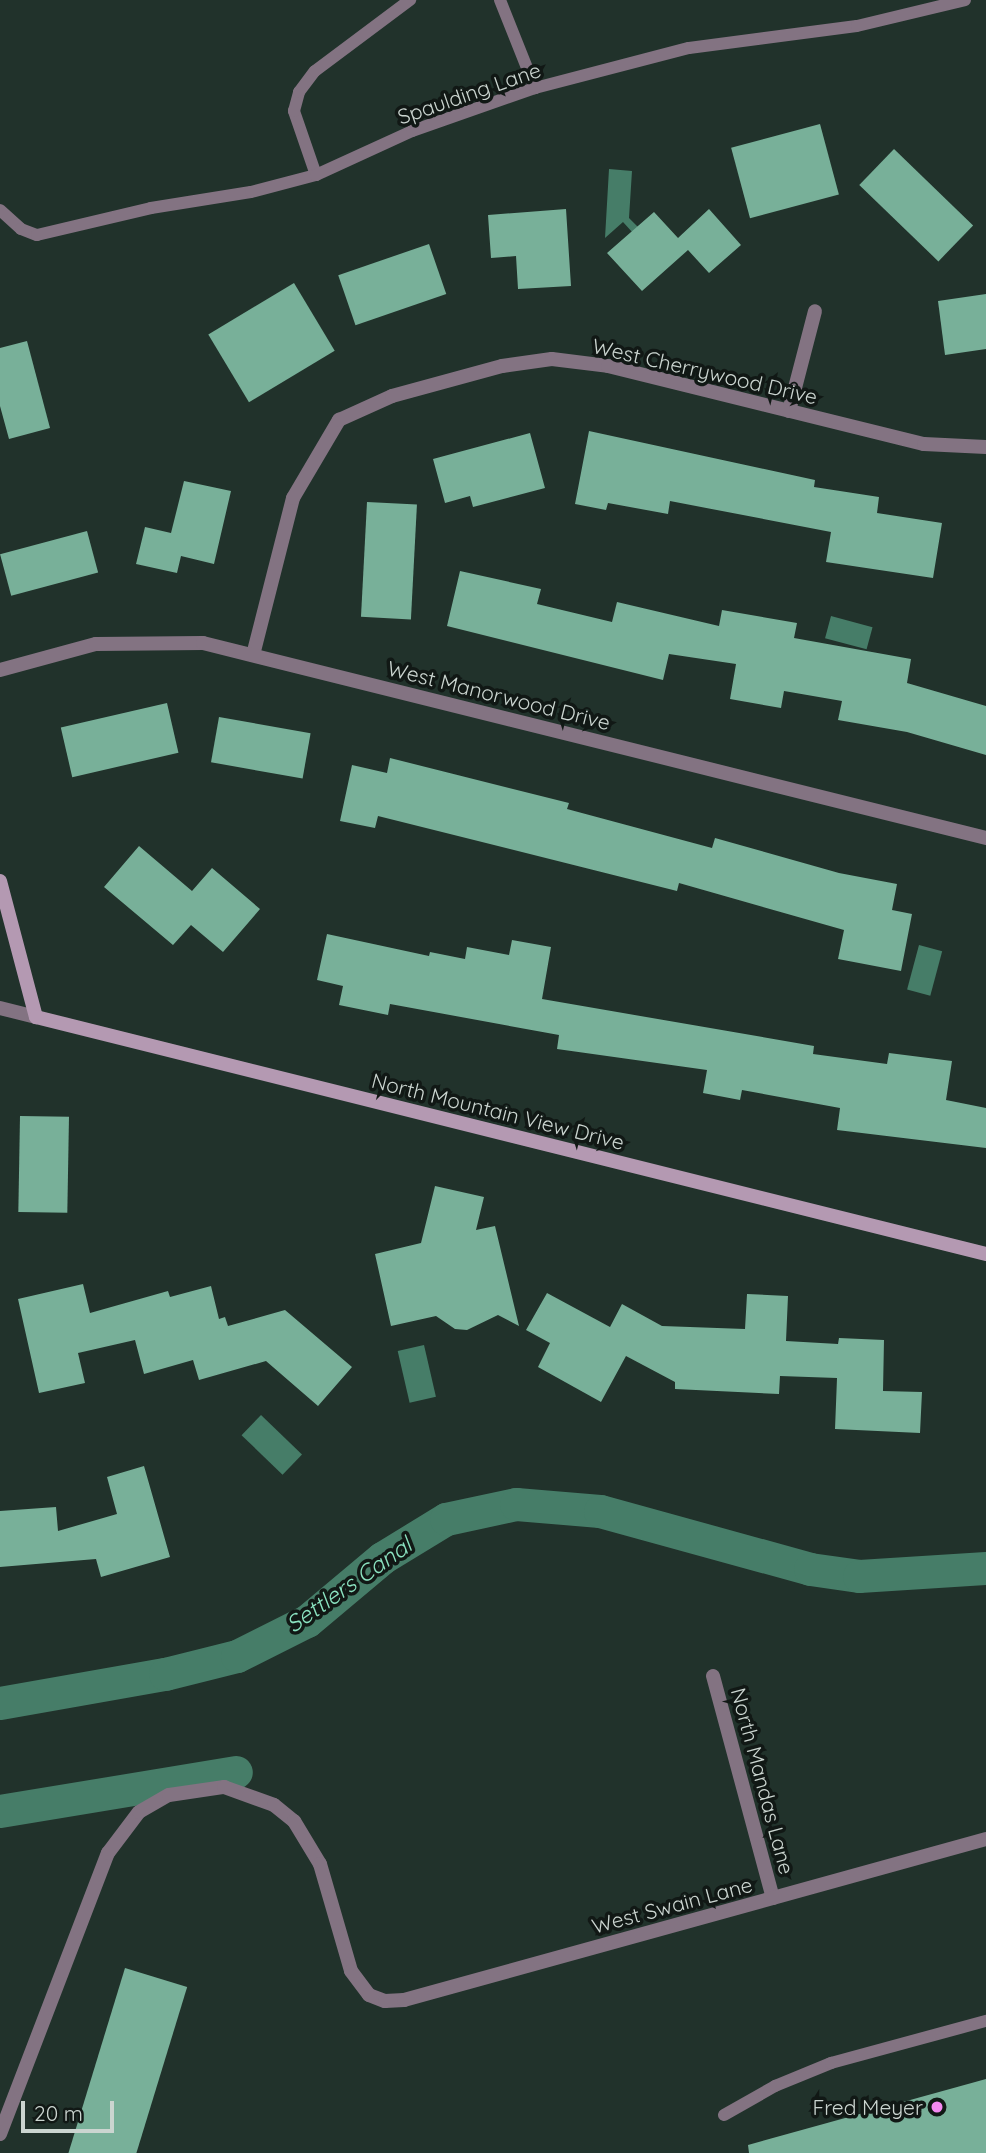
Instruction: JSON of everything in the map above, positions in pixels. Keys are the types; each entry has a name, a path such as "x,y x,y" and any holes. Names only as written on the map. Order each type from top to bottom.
{"main road":[{"path":"0,881 36,1017"},
{"name":"North Mountain View Drive","path":"36,1017 986,1254"}],"street":[{"path":"789,411 815,312"},
{"name":"West Cherrywood Drive","path":"253,655 293,498 338,421 392,396 502,366 552,359 608,366 924,444 986,447"},
{"name":"West Manorwood Drive","path":"0,670 96,644 202,643 986,838"},
{"name":"North Mountain View Drive","path":"0,1009 36,1017"},
{"name":"North Mandas Lane","path":"713,1676 773,1898"},
{"name":"West Swain Lane","path":"0,2134 108,1853 139,1812 169,1795 223,1787 274,1805 311,1844 351,1971 369,1996 385,2001 404,2000 986,1839"}],"lane":[{"path":"316,175 294,111 299,92 315,71 410,0"},
{"path":"500,0 535,88"},
{"name":"Spaulding Lane","path":"0,210 20,229 37,235 316,175 412,131 535,88 689,48 857,26 965,0"},
{"path":"723,2116 775,2086 831,2063 986,2021"}],"shaded area":[{"path":"609,169 632,171 629,218 638,227 633,233 623,222 605,238"},
{"path":"831,616 873,627 867,649 825,638"},
{"path":"919,945 942,951 930,996 907,989"},
{"path":"424,1345 436,1397 410,1403 398,1351"},
{"path":"261,1415 302,1455 283,1475 242,1435"}],"building":[{"path":"820,124 839,195 750,218 731,148"},
{"path":"894,149 973,225 938,261 859,185"},
{"path":"566,209 571,286 518,289 516,256 491,258 488,215"},
{"path":"709,209 741,245 709,273 688,250 642,291 607,253 654,212 678,238"},
{"path":"429,244 446,294 355,325 338,275"},
{"path":"294,283 335,351 249,402 208,335"},
{"path":"986,294 986,349 945,355 938,301"},
{"path":"27,341 50,428 9,439 0,406 0,348"},
{"path":"589,431 815,480 814,487 879,497 877,513 942,523 933,578 826,562 831,532 670,501 668,514 608,503 606,510 575,504"},
{"path":"530,433 545,488 473,507 470,496 445,503 433,459"},
{"path":"184,481 231,491 214,564 181,556 177,573 136,564 145,527 171,533"},
{"path":"367,502 417,505 411,619 361,617"},
{"path":"87,531 98,573 11,596 0,554"},
{"path":"460,571 541,589 537,604 612,622 617,602 719,626 722,610 797,623 794,638 911,659 907,683 986,706 986,755 907,732 838,720 842,701 784,691 781,708 730,699 736,664 669,654 663,680 447,626"},
{"path":"167,703 178,753 72,777 61,728"},
{"path":"219,717 311,733 303,778 211,762"},
{"path":"390,758 569,803 567,809 712,848 715,838 839,873 897,884 892,910 912,914 901,971 838,959 844,930 679,883 677,891 378,816 375,828 340,821 352,765 387,773"},
{"path":"139,846 192,891 212,868 260,909 223,952 191,925 173,945 104,887"},
{"path":"327,934 429,956 430,952 465,959 467,947 509,955 512,940 551,947 542,999 814,1046 813,1054 887,1064 889,1053 952,1061 946,1100 986,1108 986,1148 837,1130 840,1108 742,1090 740,1100 703,1093 707,1070 557,1049 559,1035 390,1004 388,1015 339,1005 343,986 317,980"},
{"path":"20,1116 69,1117 67,1213 18,1212"},
{"path":"435,1186 484,1197 476,1230 495,1226 519,1326 498,1315 467,1330 455,1329 436,1316 391,1326 375,1254 421,1243"},
{"path":"83,1284 90,1313 168,1291 170,1297 211,1286 219,1319 225,1317 228,1326 285,1310 352,1367 318,1406 266,1361 199,1380 193,1360 144,1374 135,1340 78,1353 85,1383 39,1393 18,1299"},
{"path":"547,1293 610,1327 622,1304 662,1326 745,1329 747,1294 788,1296 786,1341 838,1344 839,1338 884,1340 883,1391 922,1392 920,1433 835,1429 837,1378 780,1376 779,1394 675,1389 675,1382 626,1356 601,1402 538,1367 550,1343 526,1330"},
{"path":"144,1466 170,1557 101,1577 96,1559 0,1567 0,1511 56,1507 58,1531 117,1514 107,1477"},
{"path":"125,1968 187,1987 136,2153 68,2153"},
{"name":"Fred Meyer","path":"986,2079 986,2153 749,2153 748,2145"}],"waterway":[{"name":"Settlers Canal","path":"0,1703 165,1674 237,1656 307,1621 382,1558 446,1519 516,1504 600,1511 810,1569 859,1576 986,1568"},
{"path":"0,1811 236,1772"}],"place":[{"name":"Fred Meyer","path":"937,2107"}]}
